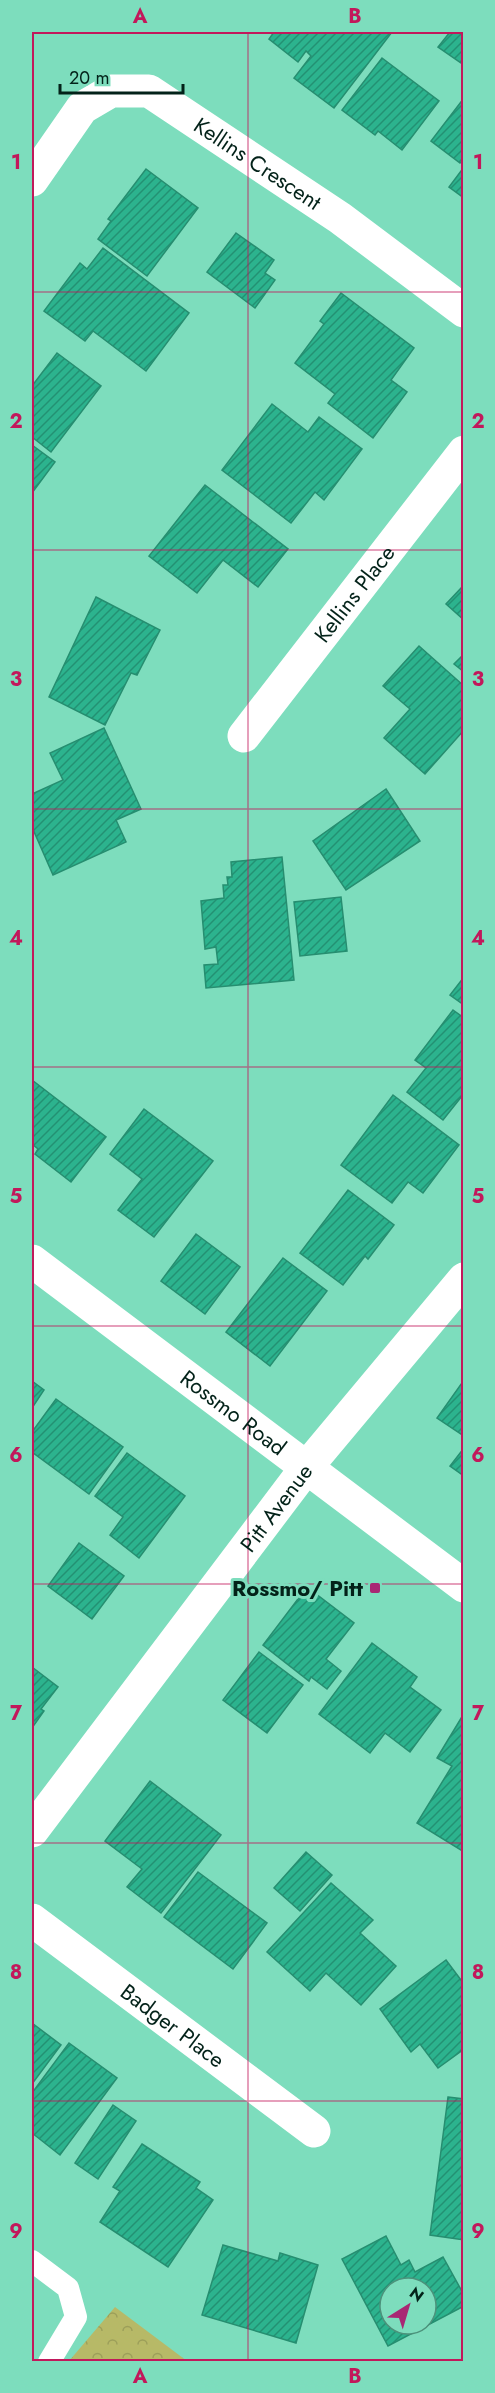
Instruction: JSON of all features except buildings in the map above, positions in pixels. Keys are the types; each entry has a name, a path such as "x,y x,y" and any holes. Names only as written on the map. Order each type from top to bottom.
{"street":[{"name":"Kellins Crescent","path":"32,180 82,108 111,91 149,91 340,218 464,311"},
{"name":"Kellins Place","path":"244,736 464,452"},
{"name":"Rossmo Road","path":"32,1261 464,1586"},
{"name":"Pitt Avenue","path":"32,1831 306,1468 464,1279"},
{"name":"Badger Place","path":"32,1920 314,2131"}],"lane":[{"path":"32,2260 68,2288 76,2318 49,2361"}],"green space":[{"path":"115,2307 187,2361 69,2361"}],"place":[{"name":"Rossmo/ Pitt","path":"375,1588"}]}
